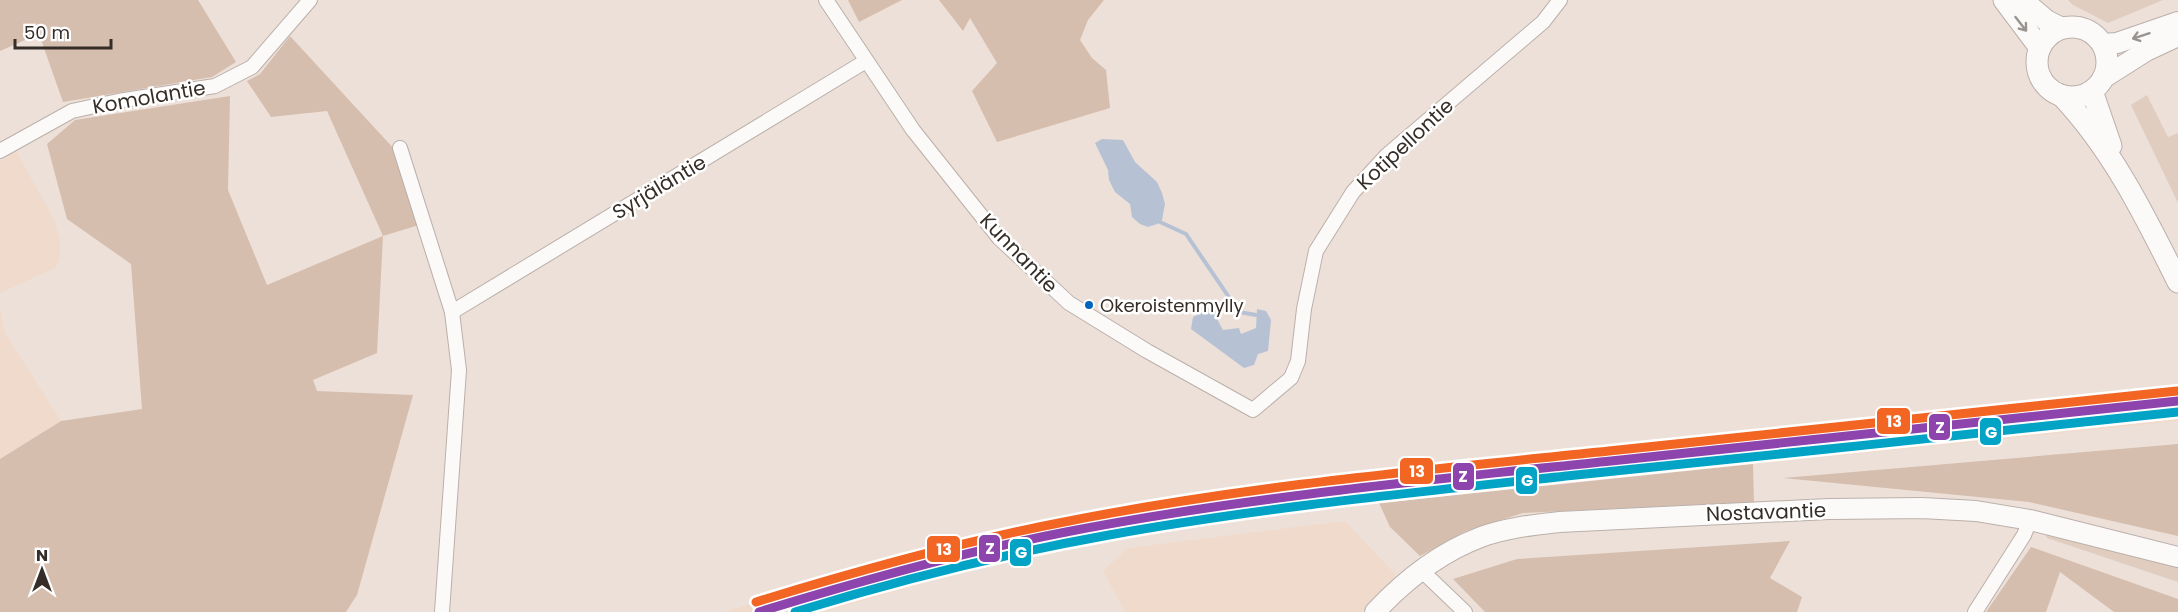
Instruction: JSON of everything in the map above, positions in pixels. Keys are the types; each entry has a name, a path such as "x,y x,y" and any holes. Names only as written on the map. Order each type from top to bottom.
{"main road":[{"path":"2004,0 2040,48"},
{"path":"2022,0 2047,21 2061,28 2081,27 2091,31 2103,44 2108,57 2098,84 2121,172"},
{"path":"2061,28 2045,39 2040,48 2037,58 2038,70 2043,81 2051,90 2061,95 2077,97 2098,84"},
{"path":"2061,95 2079,114 2121,172 2178,282"}],"street":[{"name":"Komolantie","path":"0,151 72,111 118,101 215,86 252,67 310,0"},
{"name":"Kunnantie","path":"826,0 913,130 999,238 1069,303 1147,351 1253,410"},
{"name":"Kotipellontie","path":"1253,410 1291,378 1298,361 1304,309 1316,251 1353,192 1394,148 1543,22 1560,0"},
{"path":"2103,44 2117,44 2178,22"},
{"path":"2098,84 2146,51 2178,36"},
{"name":"Syrjäläntie","path":"452,312 866,62"},
{"path":"400,148 452,312 459,370 442,612"},
{"name":"Nostavantie","path":"1375,612 1386,600 1422,571 1450,552 1481,537 1520,527 1558,522 1768,511 1922,507 1976,511 2030,520 2178,557"},
{"path":"1975,612 2024,535 2030,520"},
{"path":"1422,571 1465,612"}],"shaded area":[{"path":"0,0 198,0 236,62 212,77 63,102 39,34 0,51"},
{"path":"848,0 902,0 859,22"},
{"path":"939,0 1104,0 1088,20 1080,40 1092,58 1106,70 1110,108 997,142 972,91 997,63 970,18 963,31"},
{"path":"2068,0 2163,0 2108,23 2073,5"},
{"path":"290,36 396,151 419,225 383,236 327,111 271,117 247,81 260,74"},
{"path":"2147,95 2168,137 2178,133 2178,203 2131,105"},
{"path":"230,96 228,190 267,285 383,236 377,353 313,380 317,391 413,395 357,595 346,612 0,612 0,459 61,421 142,409 131,264 67,219 47,144 75,120"},
{"path":"16,151 54,219 60,240 60,259 55,268 0,293 0,162"},
{"path":"0,308 5,333 61,421 0,459"},
{"path":"2178,393 2178,421 1421,498 1220,521 1102,541 981,567 822,612 723,612 975,542 1104,511 1213,495 1595,451"},
{"path":"2178,444 2178,536 2029,502 1783,478"},
{"path":"1753,464 1754,502 1523,513 1466,531 1420,556 1390,527 1379,503"},
{"path":"1345,521 1396,575 1361,612 1125,612 1103,571 1128,548"},
{"path":"2045,534 2056,534 2178,566 2178,582 2047,538"},
{"path":"1790,541 1770,578 1802,597 1797,612 1485,612 1453,579 1517,559"},
{"path":"2031,547 2178,599 2178,612 2114,612 2060,572 2046,612 1986,612"}],"water":[{"path":"1102,139 1123,140 1135,162 1157,182 1165,204 1162,220 1157,224 1148,227 1140,224 1132,217 1130,204 1115,192 1109,180 1108,170 1095,143"},
{"path":"1212,307 1220,307 1218,321 1223,330 1239,328 1241,334 1256,328 1257,309 1266,311 1271,320 1268,351 1258,354 1254,365 1244,368 1191,329 1193,317"}],"waterway":[{"path":"1160,222 1186,234 1239,312 1256,315"}],"transit line":[{"name":"13","path":"756,602 947,548 1064,522 1199,498 1404,472 2177,391"},
{"name":"Z","path":"759,612 873,578 988,549 1066,532 1202,509 1406,483 2178,401"},
{"name":"G","path":"795,612 990,559 1069,542 1225,516 1459,488 2178,412"}],"place":[{"name":"Okeroistenmylly","path":"1089,305"}]}
